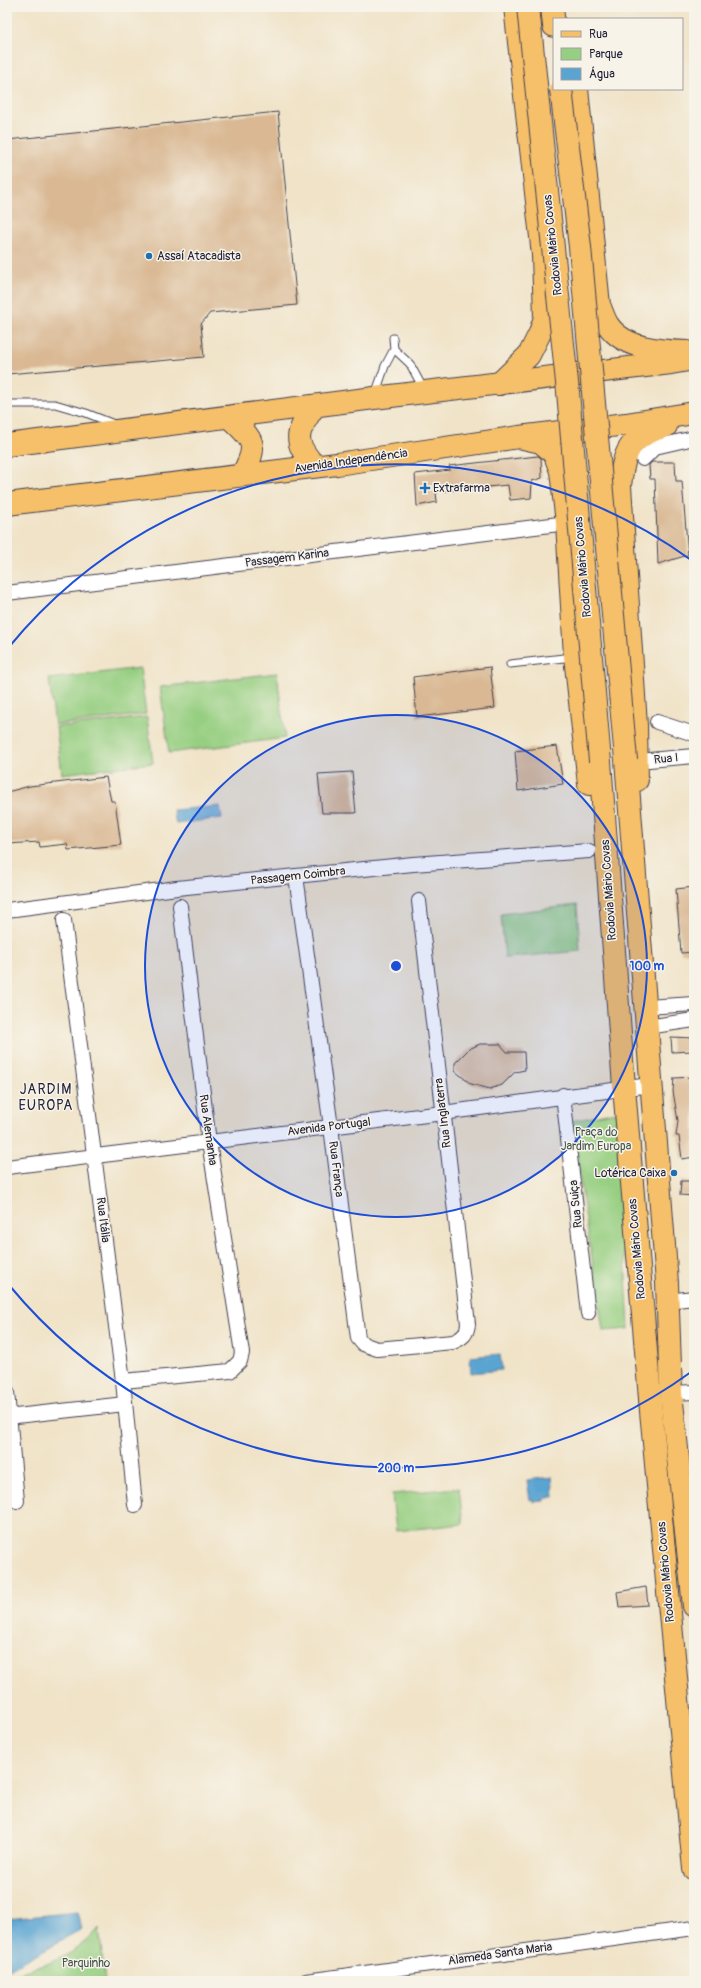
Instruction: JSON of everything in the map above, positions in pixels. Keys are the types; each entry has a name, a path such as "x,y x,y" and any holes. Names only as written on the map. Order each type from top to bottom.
{"main road":[{"path":"499,384 529,355 540,333 545,317 543,255 515,7"},
{"name":"Rodovia Mário Covas","path":"528,7 568,392 600,761 597,850 624,1087 651,1411 694,1869"},
{"path":"552,7 553,18"},
{"path":"566,7 568,18"},
{"name":"Rodovia Mário Covas","path":"561,90 580,246 632,761 633,843 667,1301 671,1393 689,1515 694,1606"},
{"path":"577,90 599,305 608,324 621,339 644,348 671,352 694,353"},
{"path":"7,445 230,418 374,398 671,364 694,359"},
{"path":"314,407 301,426 298,438 303,453 315,466"},
{"name":"Avenida Independência","path":"7,504 315,466 520,437 626,424 694,413"},
{"path":"632,761 620,486 622,467 630,446 646,432 694,417"},
{"path":"230,418 248,434 253,446 251,458 242,475"},
{"path":"520,437 541,442 554,453 561,471 567,523 575,656 597,850"}],"street":[{"path":"643,459 655,447 694,438"},
{"name":"Passagem Karina","path":"7,594 567,523"},
{"path":"657,722 694,734"},
{"name":"Rua I","path":"632,761 694,756"},
{"name":"Passagem Coimbra","path":"7,910 177,888 413,864 597,850"},
{"name":"Rua França","path":"296,876 331,1127 358,1338 363,1344 377,1349 453,1342 463,1337 467,1332 468,1324"},
{"name":"Rua Inglaterra","path":"419,901 468,1324"},
{"name":"Rua Alemanha","path":"123,1381 230,1371 240,1361 242,1353 209,1142 180,906"},
{"name":"Rua Itália","path":"64,920 123,1381 135,1504"},
{"path":"646,1017 694,1004"},
{"path":"646,1017 694,1020"},
{"name":"Avenida Portugal","path":"7,1167 443,1113 563,1095 650,1085"},
{"name":"Rua Suiça","path":"563,1095 588,1313"},
{"path":"667,1301 694,1298"},
{"path":"7,1392 17,1501"},
{"path":"671,1393 694,1392"},
{"path":"9,1417 125,1404"},
{"name":"Alameda Santa Maria","path":"306,1981 694,1928"}],"lane":[{"path":"374,398 385,366 394,349 393,338"},
{"path":"394,349 410,364 426,393"},
{"path":"7,404 55,404 86,413 129,430"},
{"path":"510,664 575,656"}],"green space":[{"path":"140,668 146,714 55,725 49,679"},
{"path":"277,673 285,738 169,753 160,687"},
{"path":"147,717 153,763 62,774 56,727"},
{"path":"577,905 580,951 505,958 501,914"},
{"name":"Praça do Jardim Europa","path":"617,1112 629,1329 603,1331 571,1121"},
{"path":"459,1488 463,1524 396,1531 392,1494"},
{"name":"Parquinho","path":"99,1928 105,1980 8,1981 18,1973 62,1958 86,1942"}],"water":[{"path":"220,806 222,818 176,824 173,810"},
{"path":"500,1354 502,1370 471,1373 470,1357"},
{"path":"552,1477 554,1497 544,1497 544,1501 533,1502 533,1499 530,1500 527,1480"},
{"path":"77,1912 82,1929 9,1969 7,1967 7,1919"}],"building":[{"name":"Assaí Atacadista","path":"278,112 297,305 210,313 201,324 204,357 7,374 7,140"},
{"path":"538,456 541,458 542,478 532,481 531,498 510,500 508,485 436,492 437,502 417,506 415,474 450,470 449,466"},
{"path":"652,462 675,462 676,481 682,481 688,555 658,564 655,479 650,479 649,465"},
{"path":"490,667 495,708 417,717 413,677"},
{"path":"557,746 563,784 518,791 515,751"},
{"path":"352,772 356,813 322,813 318,774"},
{"path":"106,777 111,801 115,801 121,845 68,850 67,844 40,847 39,842 7,844 7,792 30,786"},
{"path":"694,887 694,952 681,953 676,889"},
{"path":"671,1037 694,1038 694,1051 672,1052"},
{"path":"480,1044 500,1044 507,1052 524,1052 525,1070 515,1072 502,1085 490,1089 471,1084 455,1071 455,1063 469,1049"},
{"path":"694,1077 694,1157 682,1159 679,1136 676,1136 678,1121 673,1091 674,1078"},
{"path":"681,1181 694,1181 694,1196 680,1195"},
{"path":"646,1587 648,1605 619,1607 617,1592"}],"place":[{"name":"Assaí Atacadista","path":"149,256"},
{"name":"Extrafarma","path":"425,488"},
{"name":"Lotérica Caixa","path":"674,1173"}],"district":[{"name":"JARDIM EUROPA","path":"46,1098"}]}
